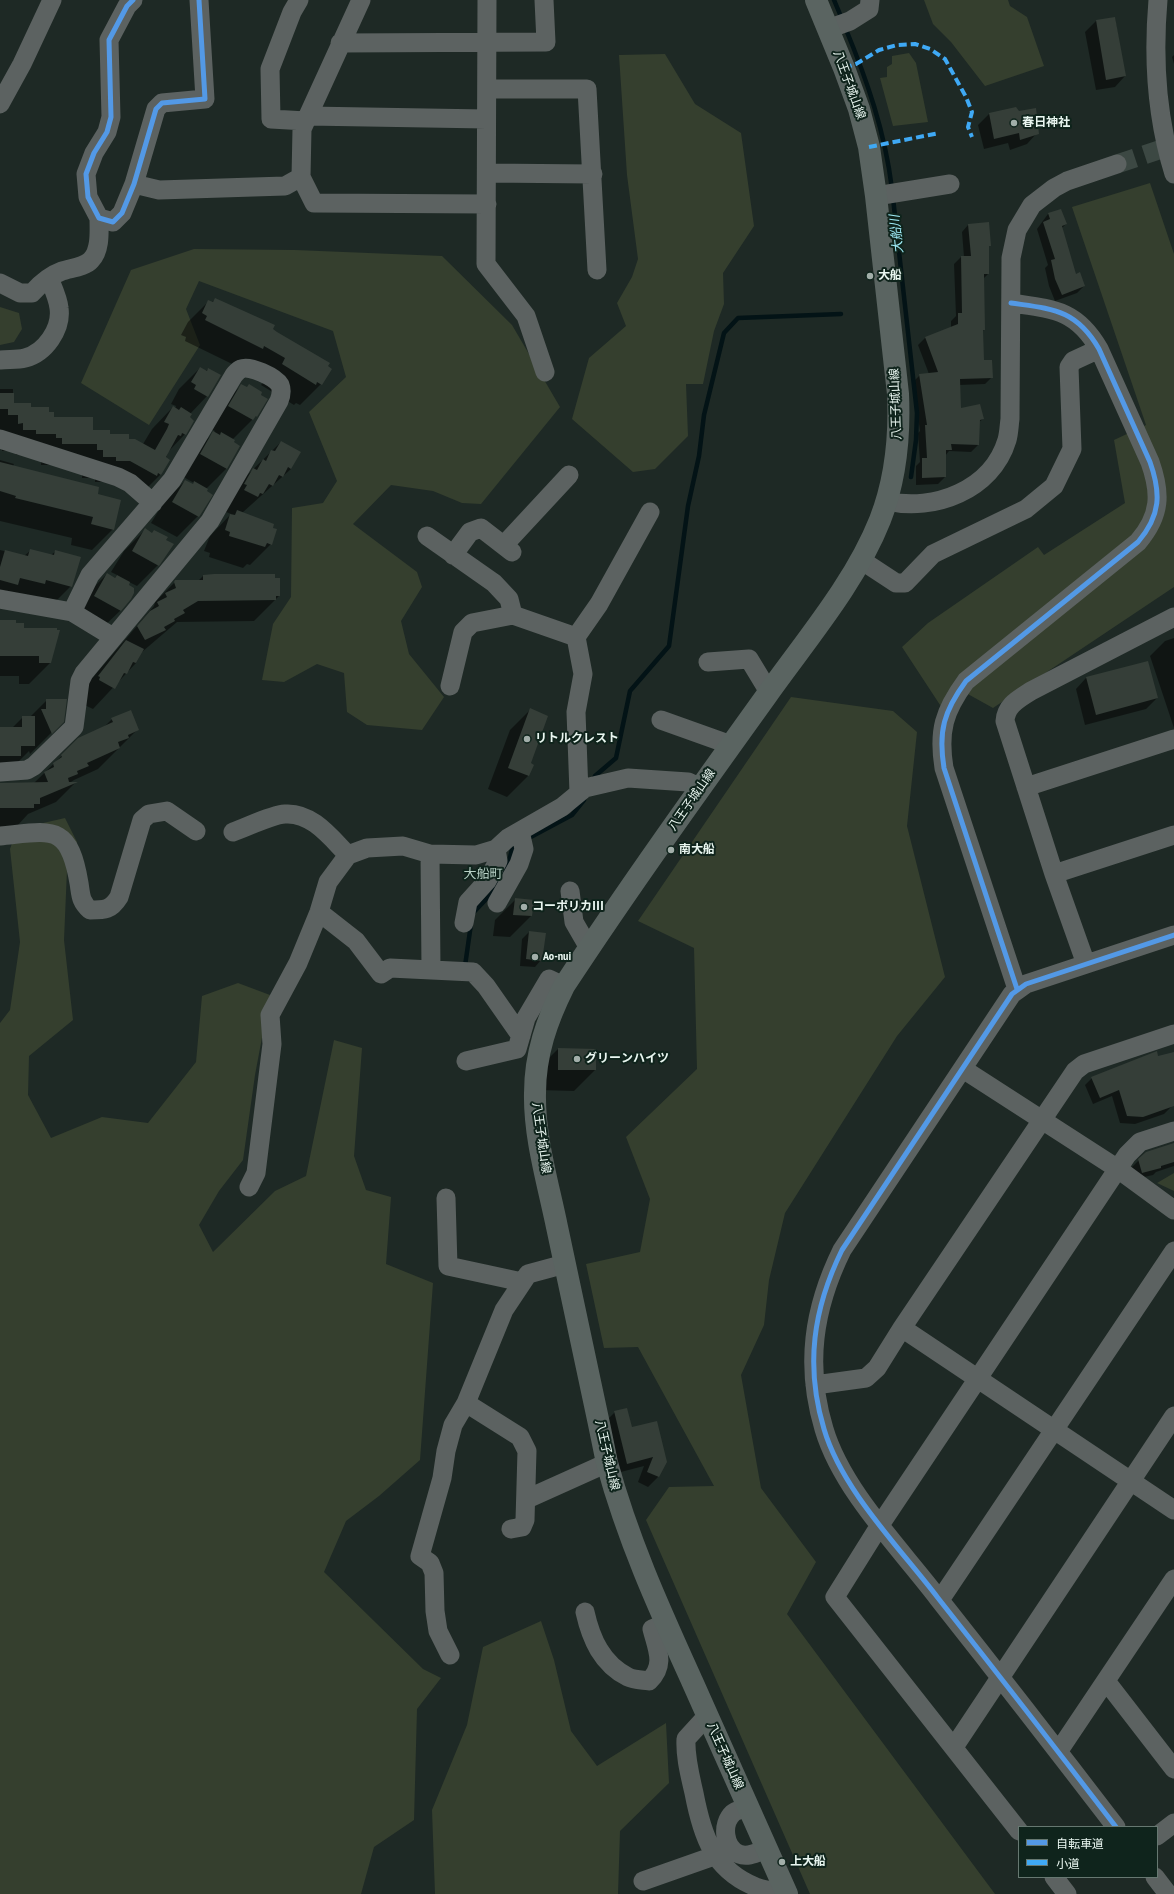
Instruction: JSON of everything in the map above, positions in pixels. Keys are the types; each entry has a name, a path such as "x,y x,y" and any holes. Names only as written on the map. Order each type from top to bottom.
{"main road":[{"name":"八王子城山線","path":"786,1893 633,1547 619,1508 607,1463 540,1145 534,1094 541,1041 550,1013 564,986 731,745 835,600 861,560 887,501 893,478 900,425 888,195 844,68 839,25 816,0"}],"street":[{"path":"0,104 22,64 52,0"},
{"path":"0,283 20,294 32,293 39,285 61,271 91,261 96,252 99,234 99,218 88,197 86,174 94,153 107,132 111,117 109,40 127,6 132,0"},
{"path":"99,218 113,222 122,214 134,184 156,109 162,103 205,99 199,0"},
{"path":"299,0 292,12 270,69 271,118 486,119"},
{"path":"362,0 340,43 302,129 301,177 314,203 487,204"},
{"path":"487,0 488,89 486,119 486,264 526,316 545,372"},
{"path":"340,43 488,41 546,42 544,0"},
{"path":"839,25 869,9 870,0"},
{"path":"1158,0 1156,52 1173,164"},
{"path":"488,89 587,89 593,174 597,270"},
{"path":"887,501 913,504 939,501 954,496 969,489 998,458 1007,440 1010,419 1011,258 1017,230 1032,205 1042,196 1067,181 1117,164"},
{"path":"487,173 593,174"},
{"path":"134,184 159,190 285,186 301,177"},
{"path":"888,195 950,184"},
{"path":"0,360 24,358 36,354 43,349 50,339 59,320 60,310 49,278"},
{"path":"1011,303 1040,307 1065,313 1080,324 1091,335 1099,349 1155,477 1158,502 1155,514 1147,530 1138,542 966,681 955,696 944,721 942,741 944,768 1017,989"},
{"path":"861,560 896,583 905,583 933,554 1026,508 1054,486 1072,449 1068,371 1070,364 1099,349"},
{"path":"0,772 27,770 34,766 74,727 80,682 84,673 210,521 279,401 281,394 280,385 272,378 251,367 241,368 234,375 172,480 90,575 72,612"},
{"path":"0,439 118,477 130,483 153,503"},
{"path":"453,555 470,532 481,528 508,549 569,475"},
{"path":"588,788 576,712 583,674 576,637 599,604 650,512"},
{"path":"427,536 494,583 509,599 513,615"},
{"path":"0,599 72,612 114,637"},
{"path":"450,686 463,632 472,623 513,615 576,637"},
{"path":"1086,964 1054,874 1005,721 1007,711 1031,691 1174,617"},
{"path":"708,662 749,659 769,692"},
{"path":"661,720 731,745"},
{"path":"1026,787 1174,739"},
{"path":"250,1187 256,1173 272,1044 270,1015 298,962 319,912 328,882 348,855 367,848 403,846 430,854 476,855 496,848 508,838 562,807 588,788 628,778 688,782 701,788"},
{"path":"0,836 37,832 59,836 69,846 75,860 82,903 90,910 102,910 113,906 119,897 142,820 149,814 157,811 166,811 179,818 196,831"},
{"path":"233,832 286,814 306,818 324,831 348,855"},
{"path":"497,903 519,864 524,848 520,831"},
{"path":"1054,874 1174,835"},
{"path":"464,923 468,902 487,880 498,861 496,848"},
{"path":"430,854 431,970"},
{"path":"570,891 574,922 589,948"},
{"path":"319,912 356,941 381,974 390,968 473,972 486,986 521,1036"},
{"path":"1115,1826 880,1525 855,1490 824,1430 815,1385 814,1361 817,1317 831,1273 852,1233 1012,994 1017,989 1174,935"},
{"path":"466,1061 517,1049 526,1018 549,979 564,986"},
{"path":"815,1385 866,1378 877,1368 902,1328 1075,1071 1084,1064 1174,1034"},
{"path":"963,1069 1118,1169 1174,1210"},
{"path":"1018,1831 954,1747 834,1597 880,1525 979,1380 1127,1155 1140,1142 1174,1131"},
{"path":"446,1198 448,1266 522,1282"},
{"path":"940,1600 1174,1251"},
{"path":"450,1656 438,1631 435,1611 434,1573 430,1562 420,1556 442,1478 446,1451 454,1425 466,1403 504,1310 528,1274 565,1264"},
{"path":"902,1328 1174,1510"},
{"path":"466,1403 520,1437 527,1451 527,1499 525,1520 522,1527 511,1528"},
{"path":"954,1747 1130,1480 1174,1416"},
{"path":"527,1499 607,1463"},
{"path":"1058,1752 1174,1579"},
{"path":"585,1612 597,1649 610,1664 629,1678 649,1681 657,1674 660,1664 652,1629 666,1623"},
{"path":"1106,1681 1174,1769"},
{"path":"707,1716 686,1738 686,1751 696,1806 707,1841 714,1856 734,1875 757,1888 786,1893"},
{"path":"748,1807 733,1813 726,1825 726,1836 730,1847 739,1854 750,1855 767,1850"},
{"path":"1158,1835 1174,1823"},
{"path":"643,1881 714,1856"},
{"path":"1055,1878 1067,1894"},
{"path":"1156,1878 1168,1894"}],"green space":[{"path":"924,0 1008,0 1010,6 1027,17 1044,66 985,86 951,42 933,24"},
{"path":"909,53 916,63 928,122 893,126 880,78 887,77 887,67 892,64 892,56"},
{"path":"665,54 695,104 741,133 754,226 723,273 724,304 714,331 703,384 686,384 688,436 655,469 633,472 572,419 589,358 626,326 617,303 632,277 638,259 627,175 619,55"},
{"path":"1150,183 1174,254 1174,587 993,708 966,693 942,708 902,647 928,623 1038,547 1044,555 1125,503 1114,440 1146,425 1072,207"},
{"path":"194,249 295,250 442,256 512,325 560,407 481,504 462,503 433,491 391,485 353,524 417,572 422,587 401,621 409,654 444,697 422,730 367,725 347,712 344,673 317,664 284,682 262,680 273,624 291,597 292,508 323,503 337,481 309,412 346,377 333,331 199,281 186,309 200,345 149,425 81,383 131,270"},
{"path":"0,307 19,313 22,329 14,342 0,345"},
{"path":"791,697 893,711 917,732 907,826 945,977 897,1036 785,1213 769,1280 764,1325 741,1375 761,1488 816,1562 787,1614 995,1894 810,1894 646,1520 669,1487 714,1486 638,1347 604,1348 586,1264 640,1252 650,1199 626,1137 697,1069 694,948 638,921"},
{"path":"65,818 77,842 67,870 64,940 73,1020 29,1056 28,1095 51,1138 102,1117 148,1123 196,1062 202,996 238,983 270,995 255,1075 243,1160 219,1191 199,1225 213,1252 275,1191 306,1176 334,1040 362,1048 354,1156 366,1190 391,1197 386,1264 433,1283 420,1460 379,1496 346,1521 324,1572 423,1669 441,1678 417,1709 414,1820 374,1847 361,1894 0,1894 0,1023 10,1010 20,942 10,849 17,829"},
{"path":"1174,1173 1174,1191 1157,1183"},
{"path":"541,1621 554,1660 571,1731 597,1766 666,1723 669,1783 620,1831 618,1894 435,1894 432,1810 467,1725 483,1647"}],"building":[{"path":"1115,17 1126,76 1106,80 1096,20"},
{"name":"春日神社","path":"1016,107 1019,111 1036,108 1039,134 1020,140 1019,133 994,139 989,113"},
{"path":"1061,209 1067,224 1062,226 1076,274 1080,272 1085,286 1062,295 1055,279 1051,260 1055,259 1043,222 1050,219 1048,213"},
{"path":"989,222 991,246 989,246 989,274 984,274 985,330 983,330 984,360 992,360 993,378 960,379 961,408 980,404 984,419 980,420 979,445 951,444 952,450 946,450 946,477 922,478 922,458 927,458 925,425 927,425 919,374 938,372 925,337 958,324 958,313 962,313 961,256 971,256 968,224"},
{"path":"215,298 275,325 273,329 277,332 330,363 328,366 332,369 322,385 317,382 316,385 282,364 285,358 264,346 263,349 205,320 207,316 202,313 208,300 213,302"},
{"path":"200,367 207,371 208,368 221,375 208,397 194,389 196,385 191,382"},
{"path":"241,384 247,387 249,384 262,392 261,395 268,399 257,417 256,416 253,420 228,406"},
{"path":"0,393 14,393 14,403 31,403 31,407 49,407 49,412 54,412 54,417 93,417 93,430 110,430 110,434 129,434 129,439 135,439 155,450 167,429 169,424 164,422 173,406 179,410 181,407 192,414 190,417 194,421 186,435 182,433 181,436 178,435 166,457 170,460 161,475 158,473 157,476 130,461 116,461 116,457 103,457 103,450 97,450 97,444 62,444 62,438 56,438 56,434 36,434 36,430 23,430 23,423 18,424 18,415 8,415 8,409 0,409"},
{"path":"213,431 220,435 221,432 235,440 234,442 240,446 227,469 200,454"},
{"path":"281,441 301,452 291,469 288,467 283,477 279,475 273,486 269,484 263,494 260,493 258,497 244,490 247,485 244,484 253,468 257,470 263,459 266,461 271,450 275,451"},
{"path":"0,462 99,487 98,494 121,500 114,530 91,524 93,517 15,498 16,496 0,491"},
{"path":"185,480 193,484 194,481 208,489 207,491 213,495 199,517 172,502"},
{"path":"237,510 274,524 273,528 277,529 272,545 267,543 265,547 229,536 230,532 225,530 230,514 235,515"},
{"path":"145,528 152,533 154,530 168,537 166,540 174,544 159,566 132,551"},
{"path":"30,549 54,555 55,550 81,557 72,587 46,580 45,584 20,578 18,585 0,580 0,567 5,550 28,556"},
{"path":"107,573 115,578 117,575 130,582 129,585 134,588 134,593 131,599 121,611 94,596"},
{"path":"275,574 275,578 280,578 280,596 276,596 276,600 198,601 183,610 185,613 164,627 166,630 145,640 137,626 150,611 159,606 157,602 167,597 165,593 176,588 174,582 175,580 203,580 203,575"},
{"path":"0,620 16,620 16,623 24,623 24,628 57,628 57,630 60,630 51,663 39,663 39,656 0,656"},
{"path":"126,640 144,649 136,663 133,662 127,674 124,673 115,689 99,680 100,677 98,676"},
{"path":"1148,661 1158,698 1096,715 1086,677"},
{"path":"46,699 67,699 64,722 52,734 41,709 46,709"},
{"name":"リトルクレスト","path":"530,708 548,716 531,763 534,765 529,776 508,768"},
{"path":"131,710 139,730 128,735 129,738 118,742 120,748 87,763 89,766 77,771 78,774 68,778 69,782 78,782 40,798 40,804 34,804 34,808 0,808 0,783 48,782 44,772 54,767 53,763 62,757 61,755 78,738 113,722 111,718"},
{"path":"22,716 35,716 35,746 21,746 21,756 0,756 0,727 22,727"},
{"name":"コーポリカⅢ","path":"515,898 534,900 532,916 513,915"},
{"path":"529,931 546,933 542,961 526,959"},
{"name":"グリーンハイツ","path":"558,1048 596,1049 596,1070 558,1070"},
{"path":"1157,1051 1158,1056 1174,1052 1174,1106 1143,1117 1127,1116 1119,1090 1100,1098 1091,1077"},
{"path":"1174,1143 1174,1162 1161,1166 1161,1168 1142,1173 1138,1159 1146,1152"},
{"path":"627,1408 632,1427 657,1421 667,1462 659,1477 647,1472 653,1457 627,1464 614,1411"}],"waterway":[{"name":"大船川","path":"834,0 842,19"},
{"name":"大船川","path":"845,27 861,67 874,106 885,147 892,189"},
{"name":"大船川","path":"893,198 917,413 916,440 911,477"},
{"path":"593,780 595,776 616,758 630,691 669,646 688,506 699,456 704,415 724,333 738,318 841,314"},
{"path":"527,839 572,815 584,800"},
{"path":"473,913 491,894 501,875 508,866 513,845 517,844"},
{"path":"465,966 471,924"}],"tunnel":[{"path":"1117,164 1174,145"}],"marked path":[{"path":"844,68 856,64 879,50 897,45 915,44 930,49 945,59 966,97 972,112 968,127 972,137"},
{"path":"869,147 939,133"}],"cycle path":[{"path":"133,0 127,6 109,40 111,117 107,132 94,153 86,174 88,197 99,218 113,222 122,213 134,184 156,109 162,103 205,99 199,0"},
{"path":"1011,303 1039,307 1062,313 1072,318 1090,336 1099,349 1150,462 1154,473 1157,494 1155,513 1146,532 1138,542 966,681 952,702 944,722 942,743 944,768 1017,989"},
{"path":"1115,1826 983,1655 890,1539 858,1496 844,1474 824,1429 818,1406 815,1383 815,1338 824,1294 842,1250 1012,994 1026,984 1174,935"}],"place":[{"name":"春日神社","path":"1014,123"},
{"name":"大船","path":"870,276"},
{"name":"リトルクレスト","path":"527,739"},
{"name":"南大船","path":"671,850"},
{"name":"コーポリカⅢ","path":"524,907"},
{"name":"Ao-nui","path":"535,957"},
{"name":"グリーンハイツ","path":"577,1059"},
{"name":"上大船","path":"782,1862"}],"district":[{"name":"大船町","path":"483,874"}]}
